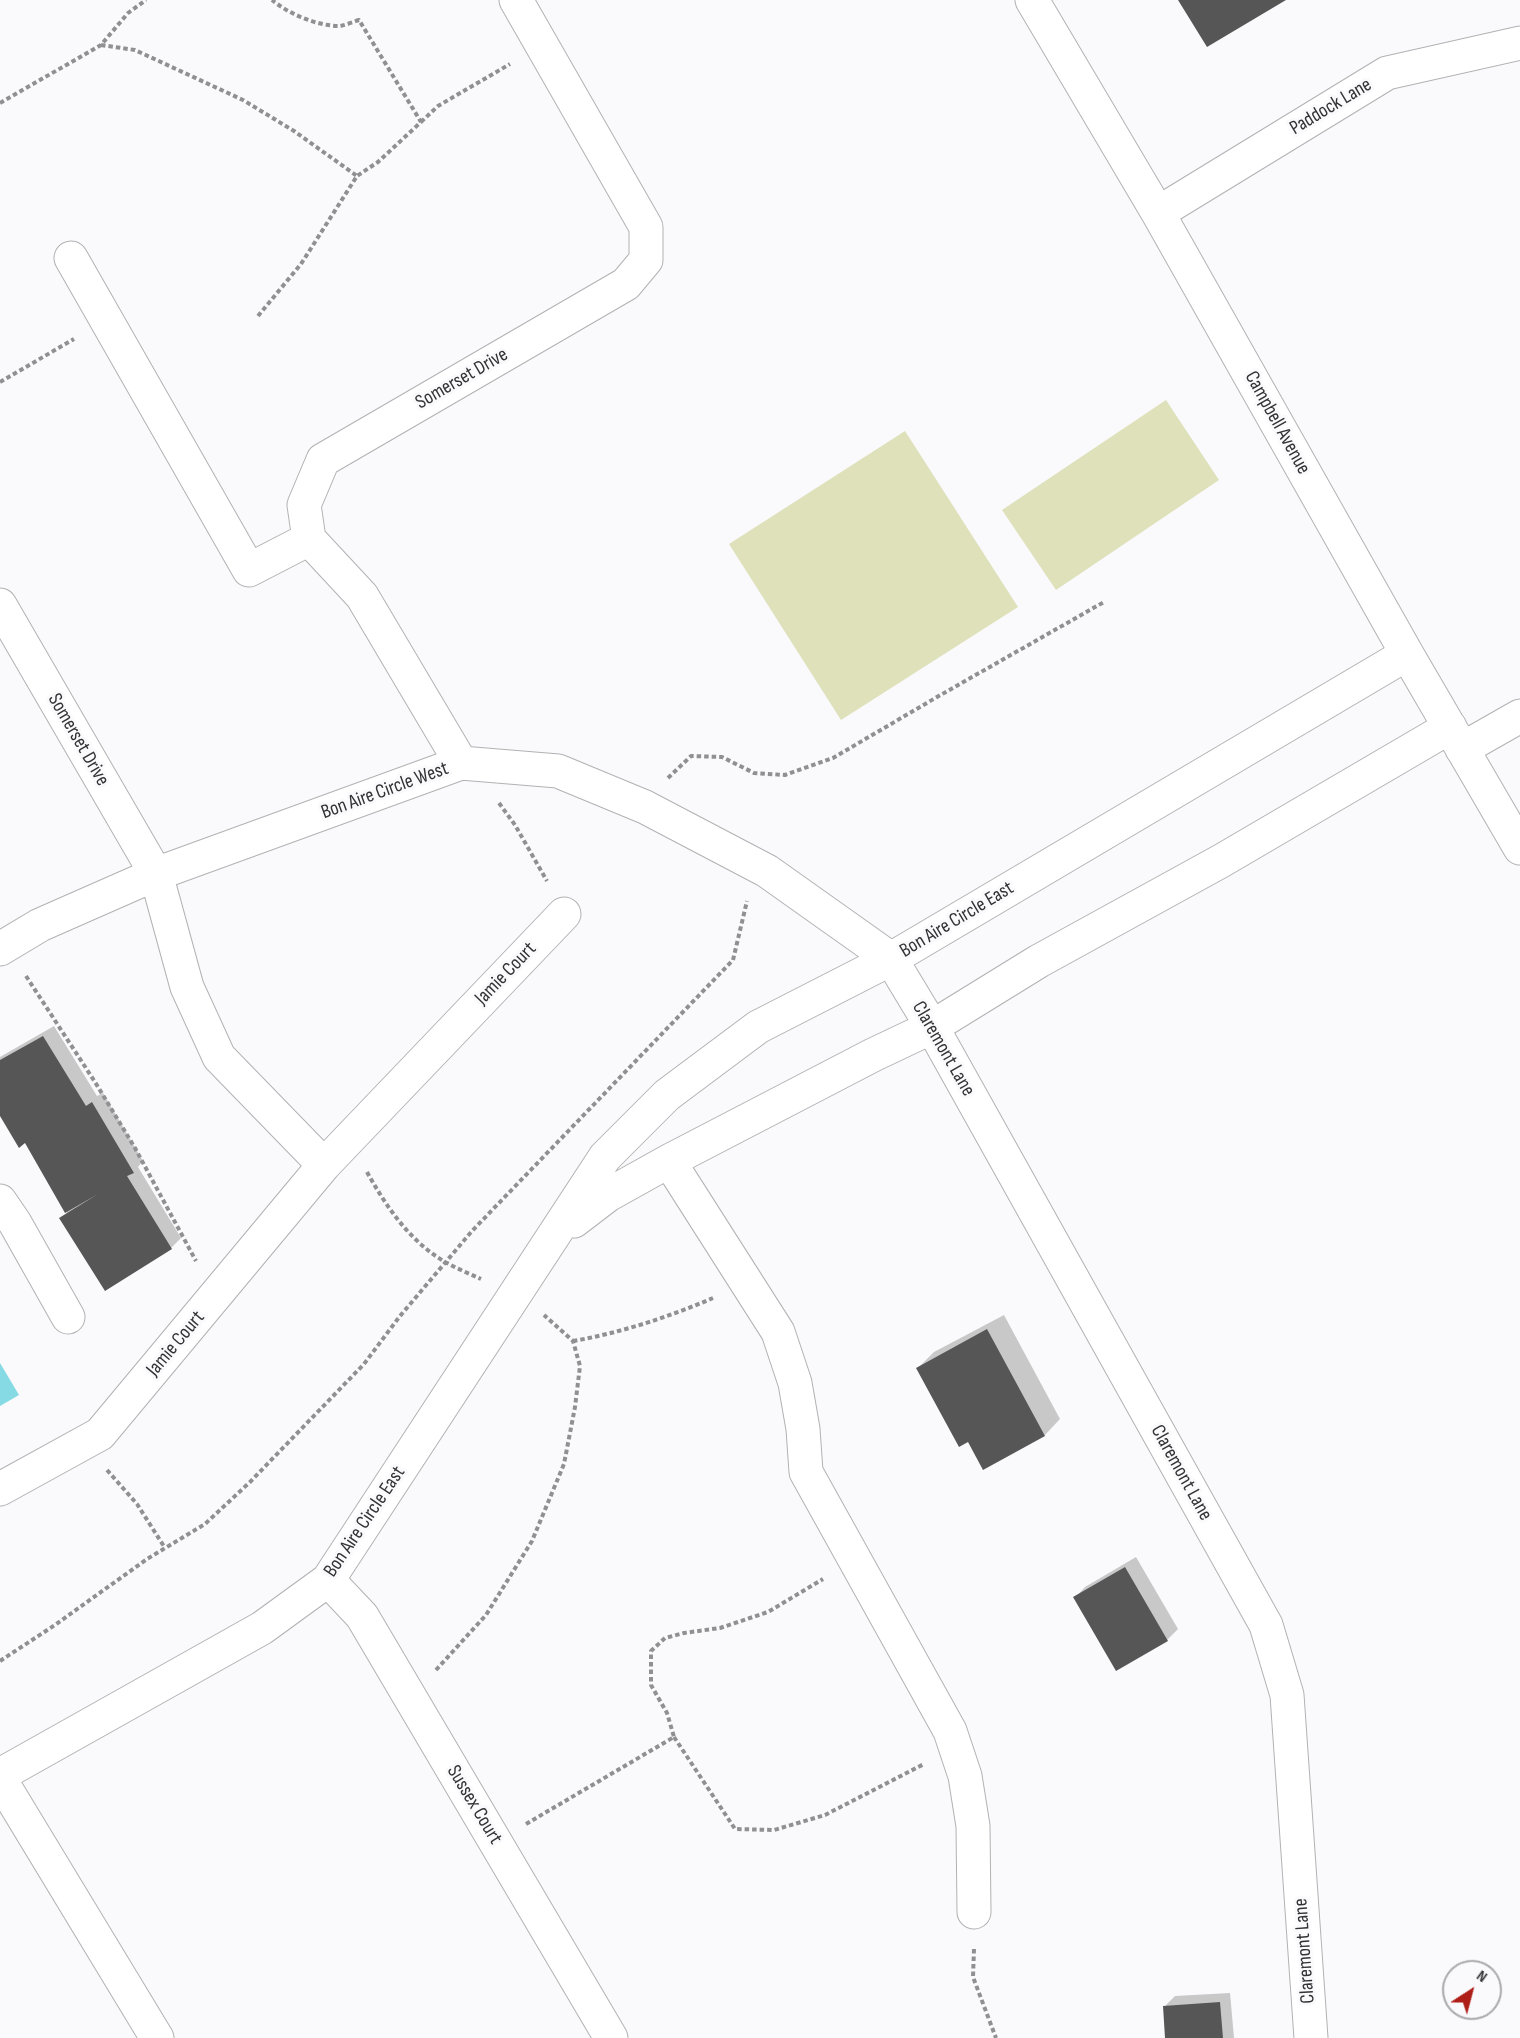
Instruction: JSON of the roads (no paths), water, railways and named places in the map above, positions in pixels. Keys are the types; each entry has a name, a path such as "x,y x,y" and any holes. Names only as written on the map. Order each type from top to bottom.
{"street":[{"name":"Somerset Drive","path":"309,538 304,505 323,460 626,284 646,260 646,227 516,0"},
{"name":"Campbell Avenue","path":"1032,0 1158,213 1407,654 1520,848"},
{"name":"Paddock Lane","path":"1158,213 1387,73 1520,43"},
{"path":"71,258 249,570 309,538 362,596 461,763"},
{"name":"Somerset Drive","path":"0,605 156,874"},
{"name":"Bon Aire Circle East","path":"0,1777 262,1628 328,1580 605,1157 667,1095 758,1028 891,959 1407,654"},
{"name":"Bon Aire Circle East","path":"554,1237 608,1195 873,1055 932,1028 1039,961 1221,861 1456,738 1520,716"},
{"name":"Bon Aire Circle West","path":"3,947 40,925 156,874 461,763 558,771 645,807 767,871 891,959"},
{"path":"156,874 187,987 219,1057 324,1166"},
{"name":"Jamie Court","path":"0,1490 100,1434 324,1166 564,914"},
{"name":"Claremont Lane","path":"891,959 932,1028 1266,1625 1287,1695 1311,2038"},
{"path":"669,1161 778,1332 795,1383 803,1429 806,1472 950,1731 965,1776 973,1826 974,1912"},
{"path":"0,1201 68,1317"},
{"name":"Sussex Court","path":"328,1580 362,1616 611,2038"},
{"path":"0,1777 157,2038"}],"water":[{"path":"0,1363 19,1395 0,1406"}]}
